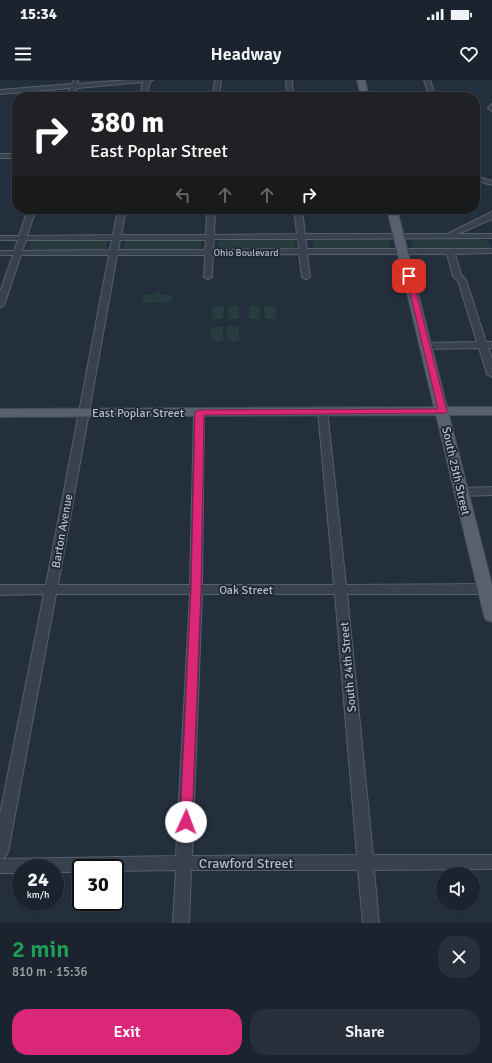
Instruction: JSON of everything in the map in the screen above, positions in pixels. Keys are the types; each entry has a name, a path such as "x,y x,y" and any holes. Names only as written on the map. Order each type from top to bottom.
{"main road":[{"path":"361,80 364,92"},
{"name":"South 25th Street","path":"393,214 461,492 489,589 492,616"},
{"name":"East Poplar Street","path":"0,413 492,411"}],"street":[{"path":"1,91 75,83 148,80 144,92"},
{"path":"217,92 218,80"},
{"path":"289,80 290,92"},
{"path":"427,80 431,92"},
{"path":"492,106 490,108 492,109"},
{"path":"0,156 12,156"},
{"path":"480,179 492,183"},
{"path":"0,305 30,214"},
{"name":"Barton Avenue","path":"0,852 51,590 121,214"},
{"path":"208,277 211,214"},
{"path":"299,214 306,277"},
{"path":"446,236 490,215 492,225"},
{"name":"Ohio Boulevard","path":"0,238 492,236"},
{"path":"450,251 457,276 462,280 492,374"},
{"name":"Ohio Boulevard","path":"0,253 492,251"},
{"path":"426,346 492,345"},
{"path":"181,923 196,589 200,412"},
{"name":"South 24th Street","path":"323,412 341,590 371,923"},
{"path":"461,492 492,492"},
{"name":"Oak Street","path":"0,590 489,589"},
{"name":"Crawford Street","path":"0,866 184,863 492,862"}],"green space":[{"path":"197,239 201,242 201,248 195,250 127,251 124,249 125,242 129,240"},
{"path":"223,239 291,239 295,241 296,247 291,250 222,250 219,248 219,241"},
{"path":"317,239 385,239 389,241 391,247 386,250 315,249 313,241"},
{"path":"415,239 483,239 487,241 491,247 486,250 415,249 411,241"},
{"path":"36,240 104,240 107,242 106,248 100,251 32,251 29,249 31,242"},
{"path":"154,292 160,292 160,295 172,295 172,302 142,303 143,295 154,295"},
{"path":"212,306 224,306 223,319 212,319"},
{"path":"228,306 239,306 239,319 227,319"},
{"path":"249,306 260,306 261,319 249,319"},
{"path":"264,306 276,306 276,319 265,319"},
{"path":"227,326 239,326 239,341 227,341"},
{"path":"211,327 223,327 223,341 211,341"}],"route":[{"path":"186,822 196,589 200,412 442,412 409,276"}]}
